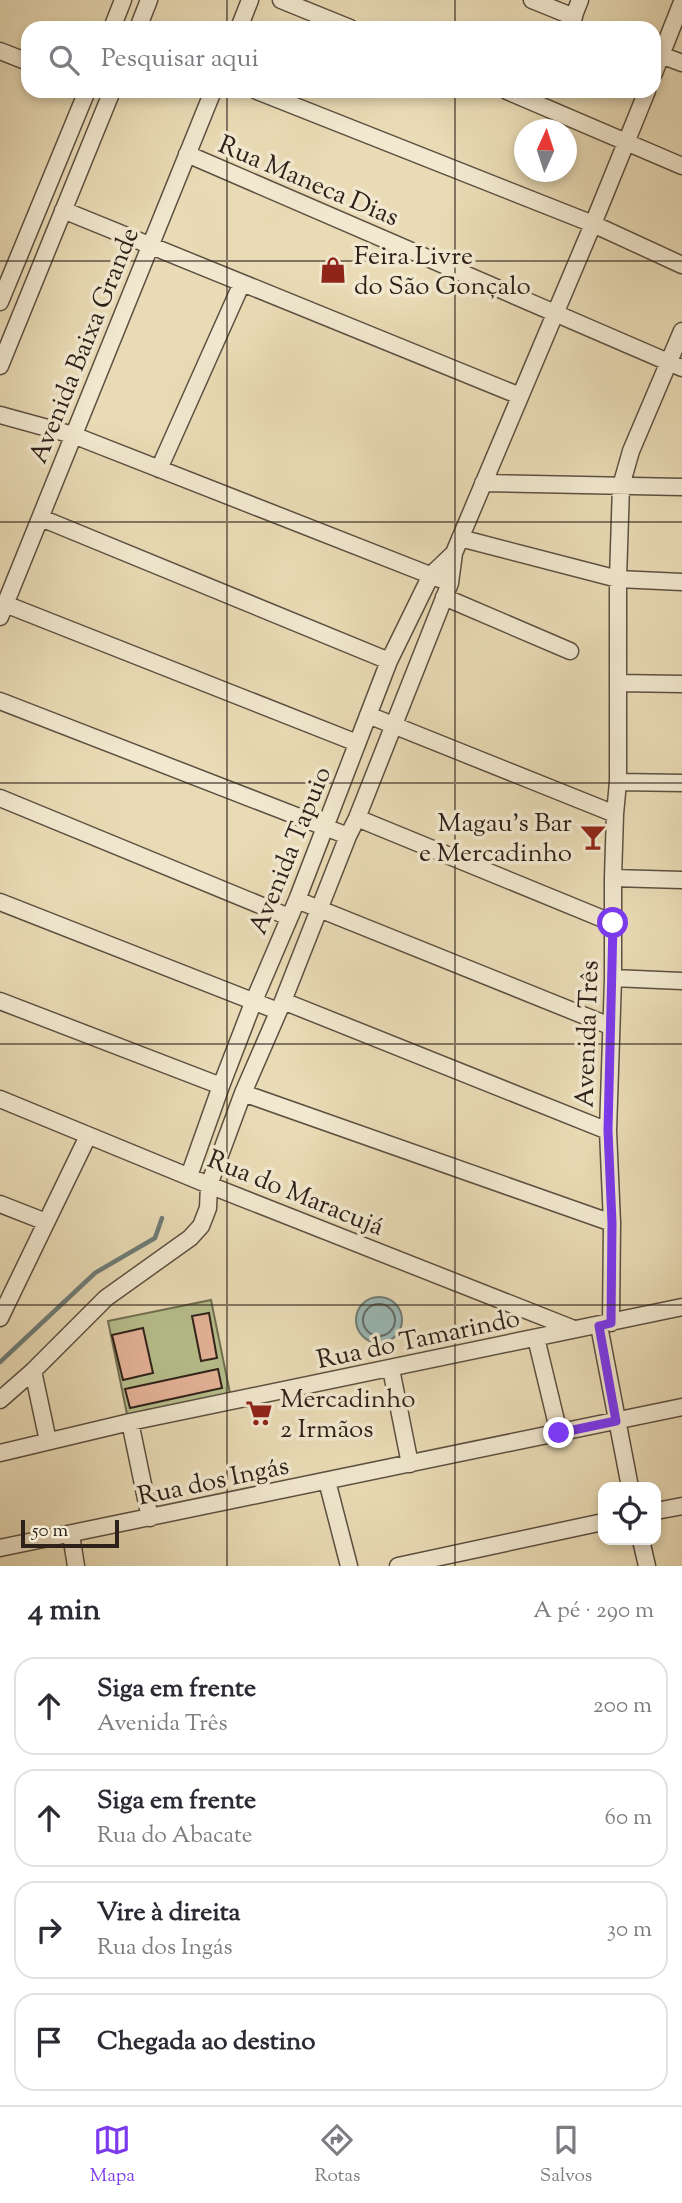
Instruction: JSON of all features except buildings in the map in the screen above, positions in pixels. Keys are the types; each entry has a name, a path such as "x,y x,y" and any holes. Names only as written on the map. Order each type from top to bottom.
{"street":[{"path":"141,21 149,0"},
{"path":"242,21 250,0"},
{"path":"281,0 333,21"},
{"path":"532,0 569,21"},
{"path":"571,21 580,0"},
{"path":"114,21 120,1"},
{"path":"682,2 661,55 682,63"},
{"path":"1,53 21,60"},
{"path":"0,302 84,98"},
{"path":"0,366 109,98"},
{"name":"Avenida Baixa Grande","path":"2,611 209,98"},
{"path":"275,98 593,224 682,265"},
{"path":"542,98 626,142 682,166"},
{"name":"Avenida Tapuio","path":"0,1400 106,1298 198,1230 208,1208 209,1185 243,1093 281,1006 447,590 457,545 643,98"},
{"name":"Rua Maneca Dias","path":"187,154 675,366"},
{"path":"63,211 520,397"},
{"path":"30,229 52,239"},
{"path":"159,468 242,283"},
{"name":"Avenida Três","path":"629,1482 616,1421 605,1325 612,1223 608,1130 613,878 618,782 621,486 631,451 675,366 682,331"},
{"path":"0,415 73,435 431,575 447,590 570,651"},
{"path":"483,483 682,487"},
{"path":"41,518 389,661"},
{"path":"457,545 618,579 682,582"},
{"name":"Avenida Tapuio","path":"190,1176 253,1003 297,900 389,661 431,575 457,545"},
{"path":"2,611 357,743"},
{"path":"618,683 682,684"},
{"path":"0,701 348,836"},
{"path":"368,715 615,814"},
{"path":"618,782 682,783"},
{"path":"0,798 289,918"},
{"path":"357,818 613,923"},
{"path":"613,878 682,880"},
{"path":"297,900 610,1026"},
{"path":"0,902 253,1003 281,1006 608,1130"},
{"path":"613,978 682,981"},
{"path":"0,1001 221,1086"},
{"path":"243,1093 612,1223"},
{"name":"Rua do Maracujá","path":"0,1100 574,1329"},
{"path":"2,1312 88,1136"},
{"path":"0,1204 46,1222"},
{"name":"Rua do Tamarindo","path":"0,1453 130,1423 682,1307"},
{"path":"536,1338 559,1433"},
{"path":"391,1369 410,1464"},
{"path":"33,1371 48,1441"},
{"name":"Rua dos Ingás","path":"0,1548 682,1407"},
{"path":"130,1423 150,1518"},
{"path":"327,1481 349,1566"},
{"path":"661,1510 682,1506"},
{"path":"398,1566 426,1563 598,1523"},
{"path":"71,1535 76,1566"},
{"path":"642,1545 647,1566"}],"green space":[{"path":"211,1300 231,1398 128,1419 108,1321"}],"water":[{"path":"379,1297 396,1303 402,1320 396,1337 379,1343 362,1337 356,1320 362,1303"}],"waterway":[{"path":"0,1362 95,1273 155,1238 162,1218"}],"place":[{"name":"Feira Livre do São Gonçalo","path":"333,270"},
{"name":"Magau's Bar e Mercadinho","path":"593,837"},
{"name":"Mercadinho 2 Irmãos","path":"259,1413"}],"route":[{"path":"559,1433 616,1421 599,1326 611,1323 612,1223 608,1130 613,923"}]}
